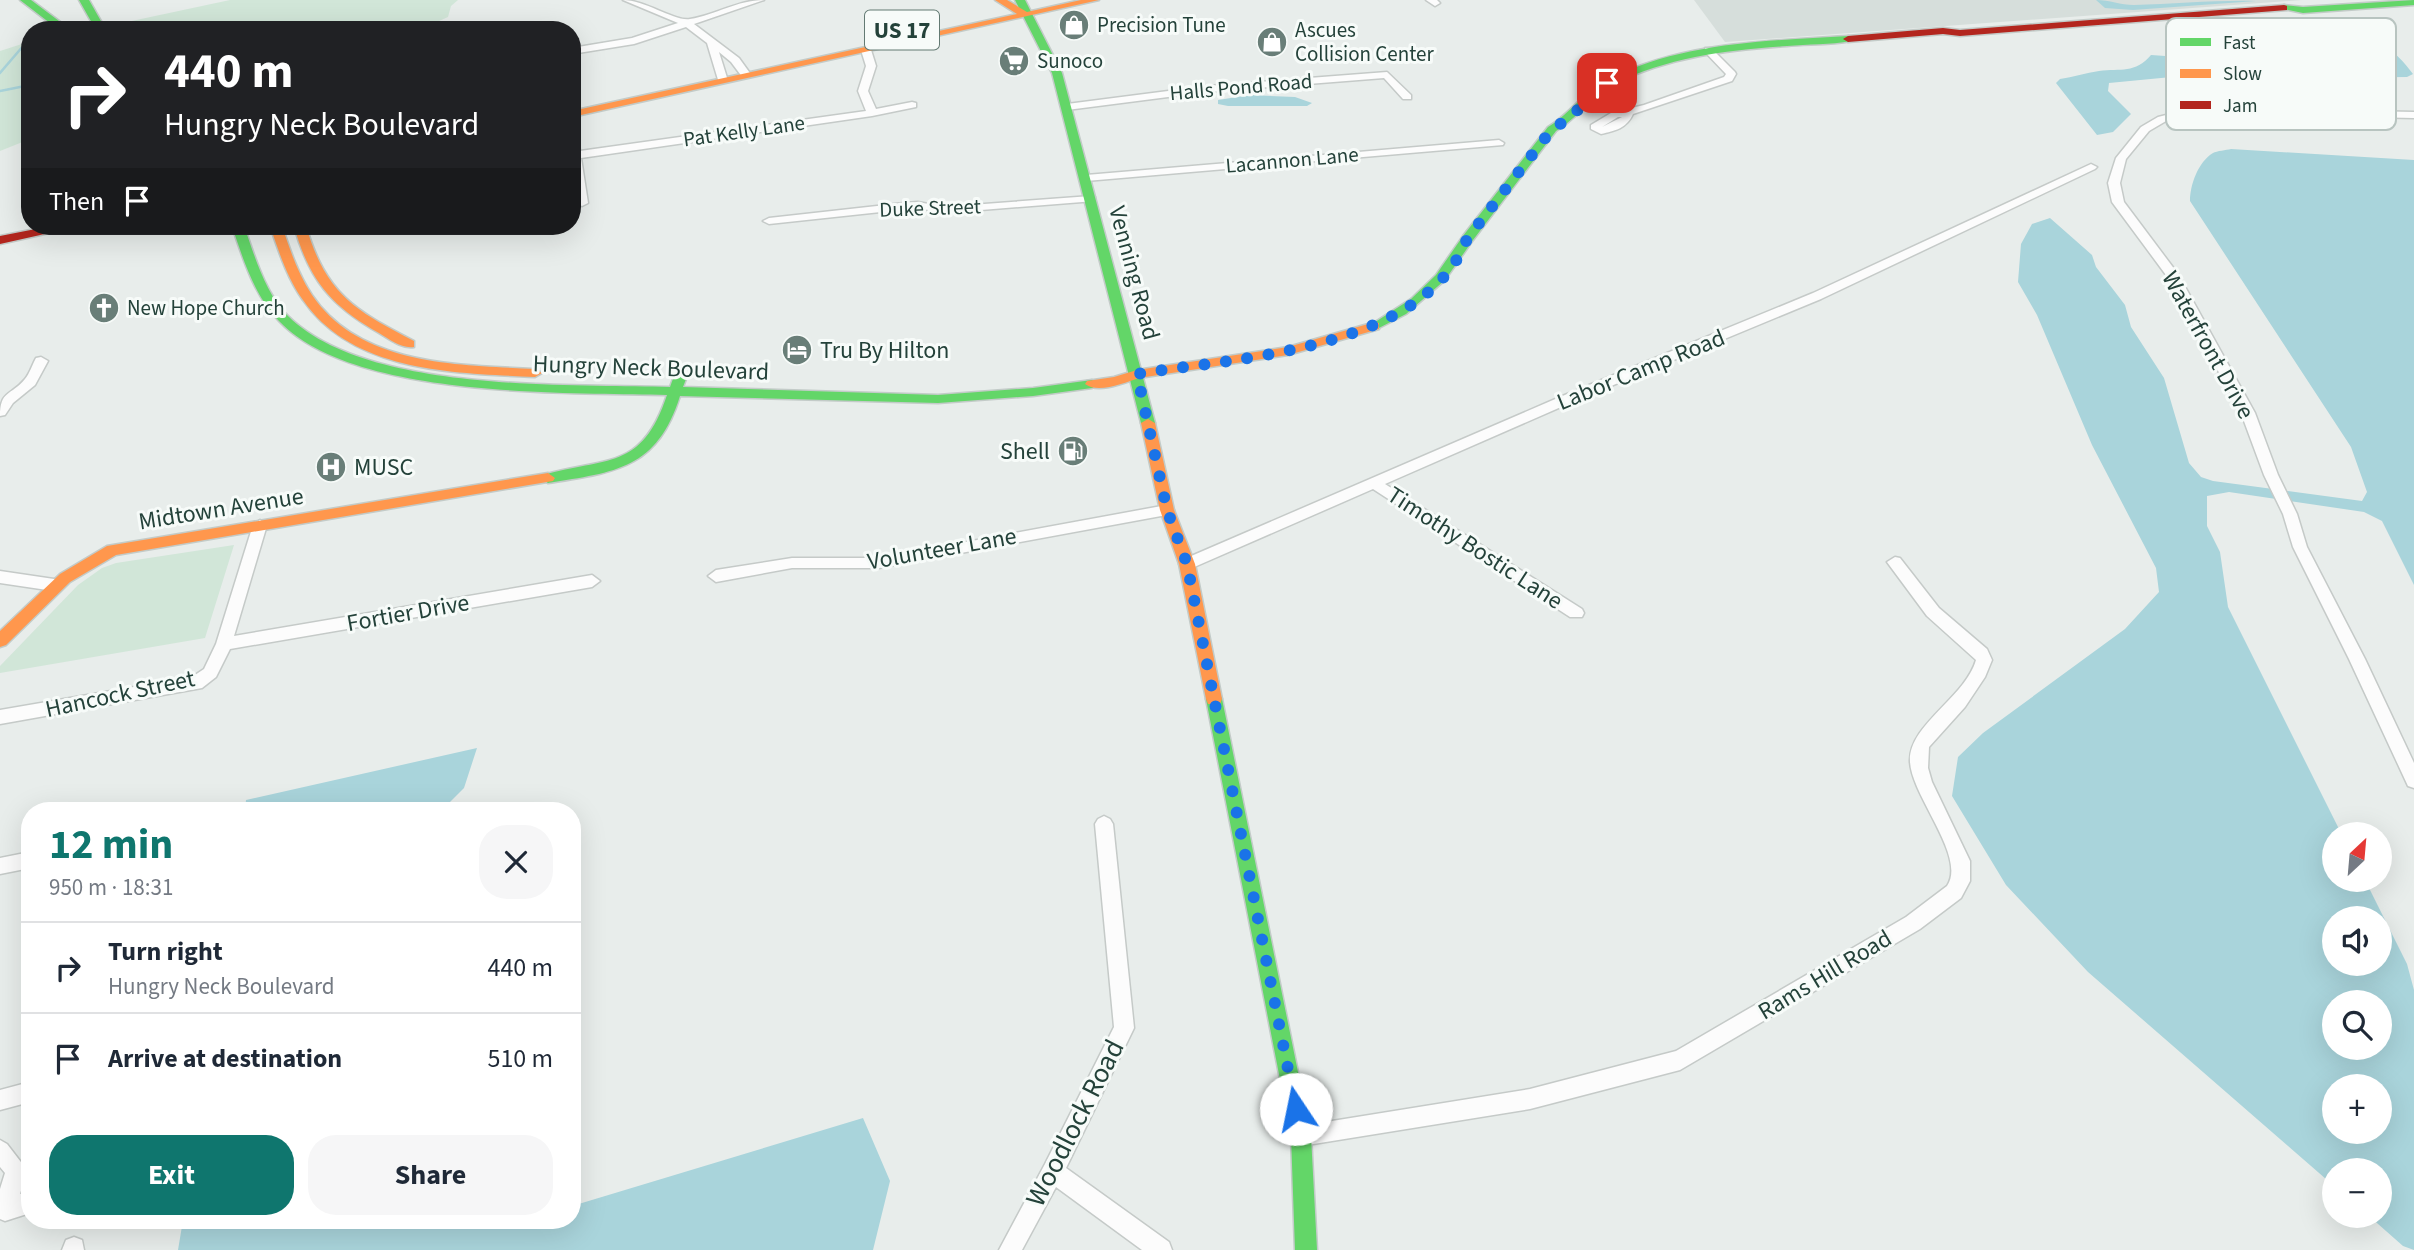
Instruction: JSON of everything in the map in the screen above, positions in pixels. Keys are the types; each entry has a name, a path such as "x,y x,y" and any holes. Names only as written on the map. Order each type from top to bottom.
{"main road":[{"path":"85,0 96,21"},
{"name":"US 17","path":"581,112 1042,0"},
{"name":"US 17","path":"743,71 866,50 1016,5 1094,0"},
{"name":"Hungry Neck Boulevard","path":"2282,8 2294,4 2346,0"},
{"name":"Hungry Neck Boulevard","path":"373,365 450,382 947,387 1113,371 1137,374 1288,351 1345,338 1380,324 1432,289 1460,256 1481,244 1565,133 1566,122 1584,100 1628,72 1653,62 1708,50 1943,31 1960,33 2282,8 2303,10 2414,2"},
{"name":"Venning Road","path":"1016,5 1051,54 1137,374 1167,510 1187,564 1301,1136 1306,1250"},
{"path":"33,7 46,21"},
{"path":"33,7 53,21"},
{"name":"US 17","path":"581,101 721,76"},
{"path":"0,232 21,227"},
{"path":"0,240 24,235"},
{"path":"241,235 255,279 276,316 324,349 373,365"},
{"path":"278,235 303,293 325,320 343,335 375,349 412,360 486,371 535,373"},
{"path":"303,235 310,261 327,288 353,312 377,328 412,345 464,359 535,373"},
{"path":"277,281 296,315 320,335 373,365"},
{"name":"Hungry Neck Boulevard","path":"535,373 677,385"},
{"name":"Midtown Avenue","path":"0,641 54,585 89,560 112,550 614,467 637,456 656,440 665,425 677,385"}],"street":[{"path":"628,0 686,23 743,71"},
{"path":"581,50 634,41 759,0"},
{"path":"710,44 721,76"},
{"path":"866,50 871,66 863,91 872,113"},
{"path":"1628,114 1728,79 1731,74 1708,50"},
{"name":"Halls Pond Road","path":"1067,107 1195,90 1387,75 1407,97"},
{"name":"Pat Kelly Lane","path":"581,154 912,105"},
{"name":"Waterfront Drive","path":"2396,115 2414,115"},
{"name":"Waterfront Drive","path":"2166,118 2145,129 2121,158 2114,183 2118,202 2172,274 2248,412 2271,475 2290,514 2300,547 2357,659 2414,781"},
{"name":"Lacannon Lane","path":"1086,177 1499,143"},
{"name":"Labor Camp Road","path":"1187,564 1374,482 1817,296 2091,167"},
{"path":"581,195 582,203"},
{"name":"Duke Street","path":"769,221 918,205 944,210 1091,199"},
{"path":"0,412 8,400 30,382 41,361"},
{"name":"Timothy Bostic Lane","path":"1374,482 1576,613"},
{"name":"Volunteer Lane","path":"716,576 792,563 879,563 1167,510"},
{"name":"Hancock Street","path":"0,717 196,683 210,673 224,644 260,525"},
{"name":"Rams Hill Road","path":"1301,1136 1530,1099 1680,1060 1913,923 1954,892 1961,881 1961,860 1923,782 1918,769 1918,752 1930,729 1956,706 1981,672 1984,660 1981,653 1933,612 1895,562"},
{"path":"0,577 54,585"},
{"name":"Fortier Drive","path":"224,644 592,581"},
{"name":"Woodlock Road","path":"1010,1250 1053,1172 1124,1028 1104,824"},
{"path":"0,866 21,862"},
{"path":"0,1100 21,1094"},
{"path":"0,1151 16,1171 5,1210 21,1205"},
{"path":"1053,1172 1161,1250"}],"shaded area":[{"path":"1694,0 2302,0 1725,42"}],"green space":[{"path":"230,0 458,0 451,6 448,17 439,21 132,21"},
{"path":"21,44 21,143 0,151 0,51"},
{"path":"234,545 205,638 0,673 0,666 78,585 102,568 116,563"}],"water":[{"path":"2096,0 2134,5 2256,1 2133,10 2105,8"},
{"path":"2396,54 2413,74 2396,77"},
{"path":"2151,55 2166,56 2166,78 2109,83 2108,91 2131,114 2113,132 2097,135 2056,83 2060,79 2094,72 2133,68"},
{"path":"1250,95 1295,97 1312,103 1307,106 1218,104 1218,100"},
{"path":"2229,149 2414,160 2414,585 2382,521 2364,512 2229,492 2207,496 2207,526 2220,552 2228,607 2336,822 2322,822 2322,892 2371,892 2378,906 2322,906 2322,976 2392,976 2392,934 2407,964 2414,990 2414,1250 2403,1246 2383,1228 2392,1228 2392,1158 2322,1158 2322,1176 2088,972 2006,885 1952,796 1958,757 1983,733 2125,629 2159,592 2156,568 2092,445 2037,315 2018,282 2021,244 2032,224 2050,218 2092,255 2096,267 2125,305 2131,327 2164,378 2189,463 2201,477 2213,481 2362,501 2367,492 2351,447 2190,201 2191,188 2199,168 2213,153"},
{"path":"477,748 464,788 450,802 246,800"},
{"path":"863,1118 890,1181 873,1250 178,1250 182,1229 581,1229 581,1203"}],"waterway":[{"path":"0,73 21,48"},
{"path":"0,91 21,87"}],"traffic: fast":[{"path":"25,0 54,21"},
{"path":"84,0 96,21"},
{"path":"1020,0 1057,73 1148,423"},
{"path":"2284,8 2303,10 2414,2"},
{"path":"1375,326 1402,311 1441,278 1467,239 1552,129 1610,82 1638,69 1696,53 1757,45 1848,39"},
{"path":"241,235 258,280 282,317 297,331 317,343 371,364"},
{"path":"373,365 450,382 499,386 938,399 1033,392 1092,384"},
{"path":"548,478 599,469 634,456 648,445 660,429 679,379"},
{"path":"1214,699 1301,1136 1306,1250"}],"traffic: slow":[{"path":"1000,0 1025,15"},
{"path":"581,112 1094,0"},
{"path":"279,235 292,269 308,299 335,328 359,343 416,362 478,370 535,373"},
{"path":"303,235 315,269 338,299 369,322 409,344"},
{"path":"1092,384 1116,381 1137,374 1288,351 1375,326"},
{"path":"1148,423 1167,510 1187,564 1214,699"},
{"path":"0,641 65,578 112,550 548,478"}],"traffic: jam":[{"path":"1848,39 2284,8"},
{"path":"0,240 24,235"}],"place":[{"name":"Precision Tune","path":"1074,25"},
{"name":"Ascues Collision Center","path":"1272,42"},
{"name":"Sunoco","path":"1014,61"},
{"name":"New Hope Church","path":"104,308"},
{"name":"Tru By Hilton","path":"797,350"},
{"name":"Shell","path":"1073,451"},
{"name":"MUSC","path":"331,467"}],"route":[{"path":"1296,1109 1187,564 1167,510 1137,374 1288,351 1345,338 1380,324 1432,289 1445,276 1460,256 1467,239 1552,129 1566,122 1584,100 1607,83"}]}
